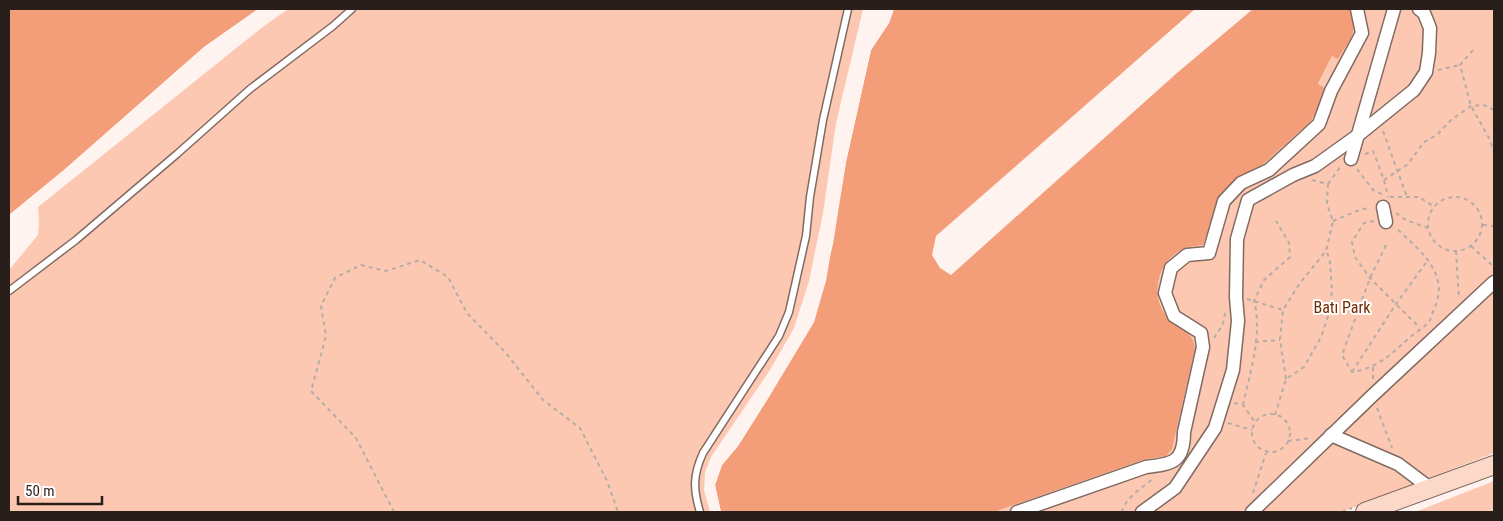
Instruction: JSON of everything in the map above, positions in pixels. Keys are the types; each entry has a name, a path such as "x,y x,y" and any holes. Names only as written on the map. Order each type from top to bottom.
{"main road":[{"path":"1365,512 1494,465"},
{"path":"1380,512 1430,488"}],"street":[{"path":"1017,512 1146,467 1168,465 1178,458 1184,446 1184,432 1203,347 1200,333 1174,316 1165,294 1171,268 1187,255 1209,253 1224,201 1241,183 1269,170 1318,124 1331,91 1362,33 1357,9"},
{"path":"1351,159 1394,9"},
{"path":"1142,512 1176,488 1215,428 1224,402 1232,370 1238,321 1236,297 1237,239 1248,200 1292,175 1314,166 1357,136 1414,90 1426,72 1429,53 1430,28 1424,13 1419,9"},
{"path":"1386,222 1388,204"},
{"path":"1252,512 1494,282"},
{"path":"1331,435 1398,464 1430,488"}],"lane":[{"path":"9,291 83,234 250,89 333,26 352,9"},
{"path":"700,512 695,489 695,470 703,453 779,336 790,312 806,236 810,197 823,120 848,9"}],"path":[{"path":"1426,72 1460,65 1473,50"},
{"path":"1460,65 1471,106 1489,138 1494,152"},
{"path":"1384,180 1398,173 1408,164 1424,142 1437,135 1451,120 1471,106 1484,105 1494,110"},
{"path":"1379,119 1406,197"},
{"path":"1275,415 1286,379 1280,340 1283,310 1300,283 1326,251 1333,221 1327,204 1328,184 1338,168 1351,159 1373,151 1384,180 1388,204"},
{"path":"1351,159 1360,175 1397,214 1406,220 1428,228"},
{"path":"1292,175 1328,184"},
{"path":"1458,196 1471,201 1480,211 1483,225 1479,237 1471,246 1456,251 1446,250 1431,237 1428,228 1428,216 1434,206 1444,198 1458,196"},
{"path":"1333,221 1362,209 1388,204 1406,197 1419,197 1434,206"},
{"path":"1352,372 1373,367 1388,357 1428,322 1437,303 1440,285 1434,268 1428,260 1395,227 1386,222 1372,220 1364,223 1352,242 1355,257 1370,278 1420,328"},
{"path":"1242,405 1255,342 1257,312 1254,301 1264,280 1290,257 1289,243 1276,221"},
{"path":"1483,225 1494,226"},
{"path":"1352,372 1342,355 1370,278 1386,245"},
{"path":"1471,246 1494,267"},
{"path":"1286,379 1304,367 1322,335 1328,316 1332,291 1330,262 1326,251"},
{"path":"1456,251 1459,314"},
{"path":"394,512 356,438 311,391 326,336 321,306 335,278 361,265 386,271 420,260 448,277 467,313 505,352 543,400 580,428 607,481 618,512"},
{"path":"1352,372 1396,304 1428,260"},
{"path":"1203,347 1211,342 1223,324 1227,295 1283,310"},
{"path":"1255,342 1280,340"},
{"path":"1373,367 1373,396 1398,464"},
{"path":"1224,402 1242,405 1255,422"},
{"path":"1264,415 1275,415 1283,418 1288,425 1290,433 1288,441 1279,451 1266,452 1255,444 1252,430 1255,422 1264,415"},
{"path":"1253,495 1266,452"},
{"path":"1122,512 1122,509 1130,499 1157,475 1152,466"}],"green space":[{"path":"288,9 863,9 836,123 823,213 809,281 794,328 770,370 711,457 705,473 704,490 710,512 9,512 9,270 38,235 38,207 260,29"},
{"name":"Batı Park","path":"1350,9 1494,9 1494,453 1342,512 994,512 1143,460 1166,456 1178,327 1162,309 1158,286 1160,275 1172,256 1185,248 1203,245 1217,201 1226,187 1260,167 1310,122 1318,85 1332,56 1338,58 1354,23"},
{"path":"1494,481 1494,512 1415,512"}],"shaded area":[{"path":"9,9 258,9 204,47 64,170 9,215"},
{"path":"894,9 1195,9 936,236 932,255 940,268 951,275 1177,73 1253,9 1350,9 1353,30 1350,40 1338,59 1332,56 1318,84 1325,88 1320,105 1310,122 1260,167 1234,181 1221,195 1203,245 1189,247 1175,254 1163,268 1158,286 1160,305 1165,314 1188,334 1195,348 1172,449 1166,456 1143,460 994,512 721,512 715,485 722,465 738,446 814,322 833,244 846,162 871,50 889,23"}],"pier":[{"path":"260,9 259,11 206,49 65,172 9,218 9,215 64,170 204,47"},
{"path":"891,9 894,9 889,23 871,50 846,162 826,281 814,322 738,446 722,465 715,485 721,512 718,512 713,484 720,464 736,444 811,321 823,280 844,161 869,50 887,22"}]}
